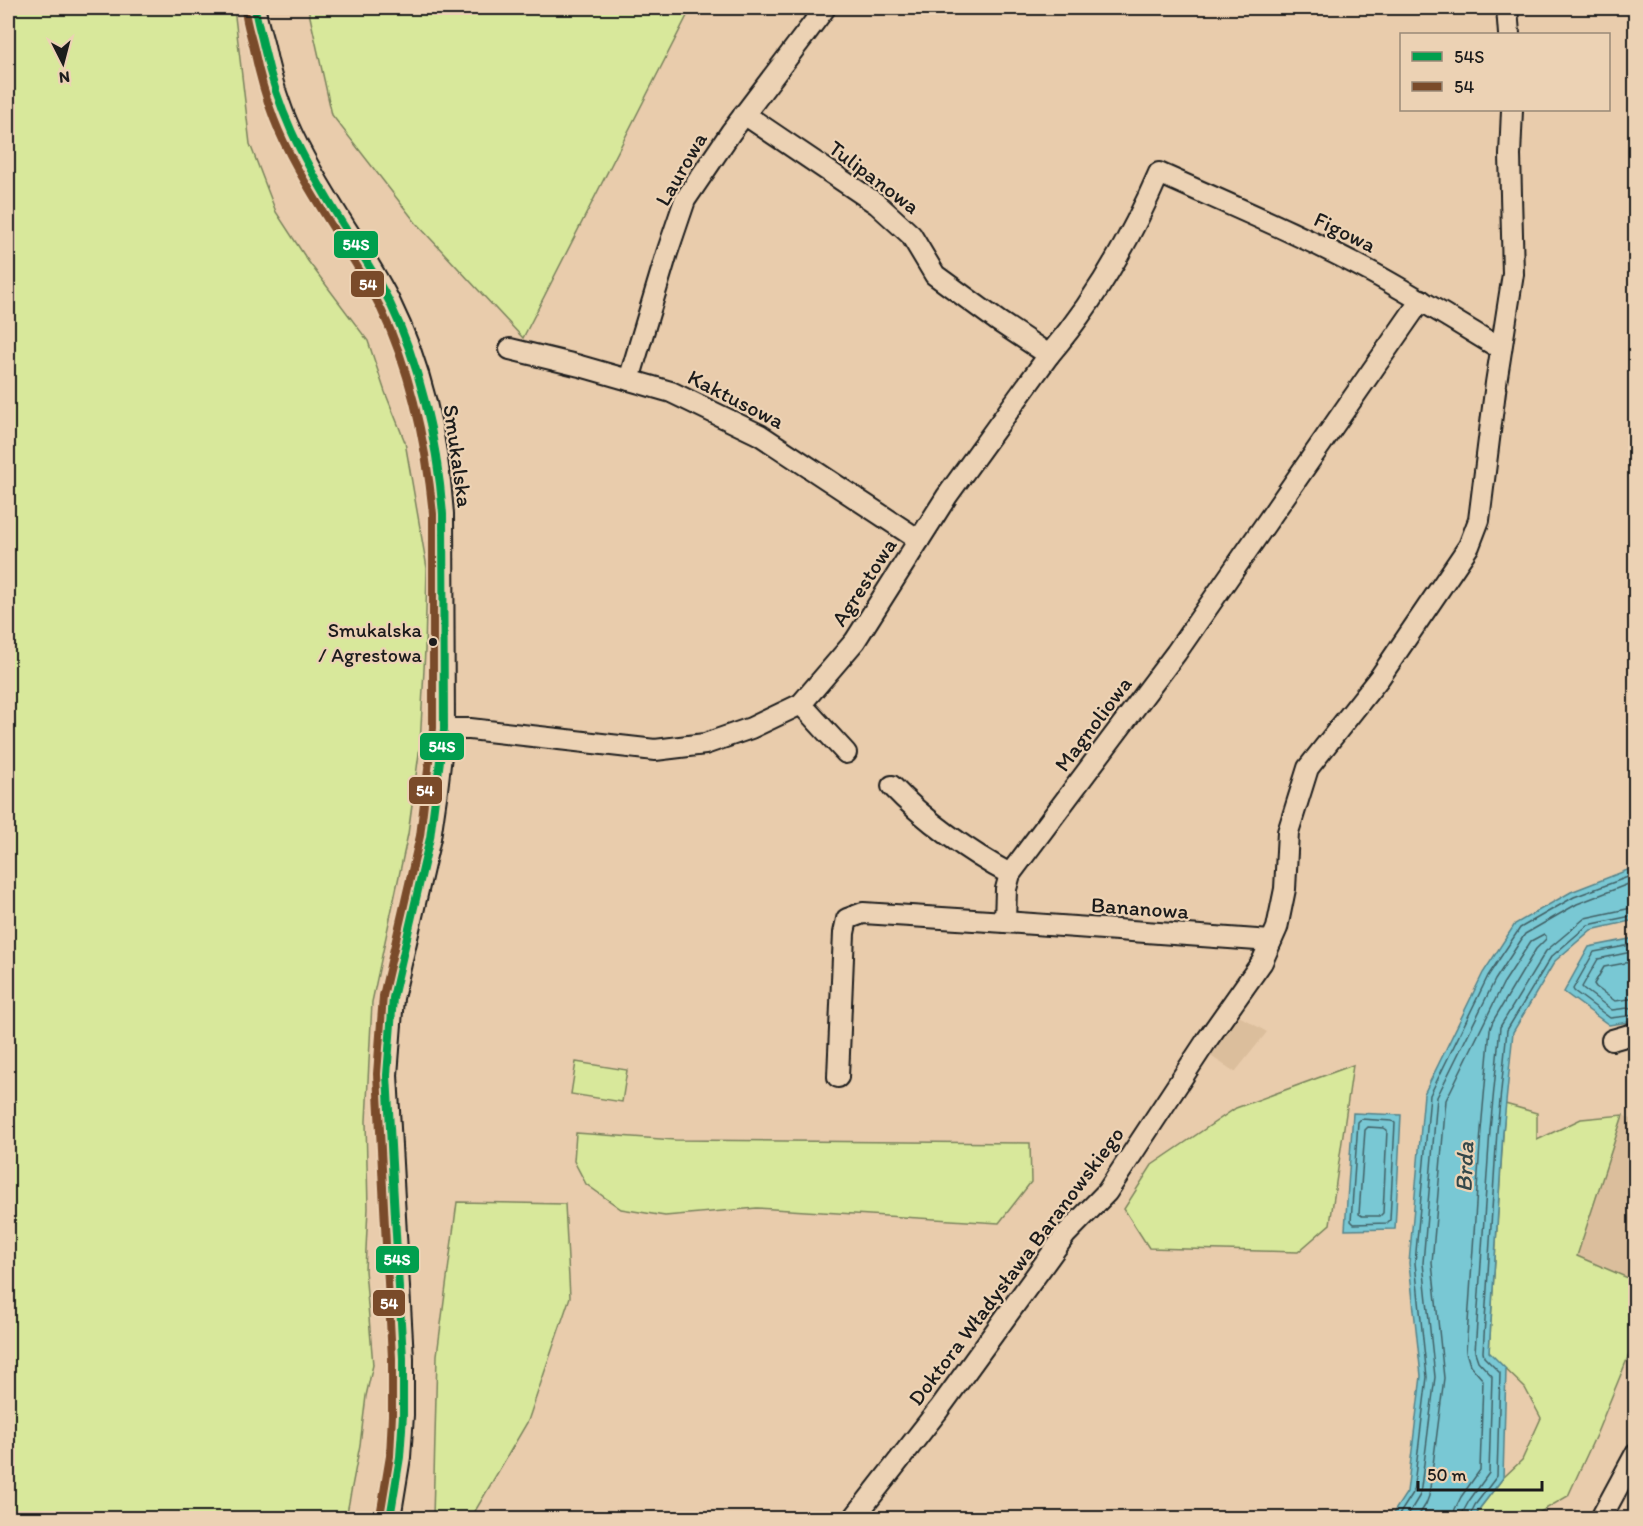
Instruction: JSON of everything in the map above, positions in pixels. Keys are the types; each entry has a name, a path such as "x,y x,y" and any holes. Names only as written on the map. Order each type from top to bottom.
{"street":[{"name":"Smukalska","path":"255,8 280,106 328,201 367,261 390,303 412,354 428,410 438,460 443,514 444,729 430,838 393,998 387,1063 387,1097 403,1358 400,1457 390,1518"},
{"name":"Laurowa","path":"629,380 667,253 686,200 744,114 825,8"},
{"path":"1507,8 1509,33"},
{"name":"Doktora Władysława Baranowskiego","path":"854,1518 939,1409 1066,1234 1107,1192 1262,962 1277,928 1285,890 1288,832 1308,768 1380,677 1469,546 1479,520 1513,274 1510,155 1512,111"},
{"name":"Tulipanowa","path":"744,114 877,204 911,235 935,274 1049,355"},
{"name":"Agrestowa","path":"444,729 470,729 655,750 705,744 752,728 801,704 855,641 947,496 1049,355 1067,334 1112,268 1159,173"},
{"name":"Figowa","path":"1159,173 1314,243 1421,300 1501,349"},
{"name":"Magnoliowa","path":"1005,922 1006,889 1010,874 1176,653 1421,300"},
{"name":"Kaktusowa","path":"510,349 671,392 760,435 919,540"},
{"path":"801,704 846,753"},
{"path":"892,786 906,801 985,861 1010,874"},
{"path":"838,1077 844,933 847,919 863,913 1005,922"},
{"name":"Bananowa","path":"1005,922 1271,941"},
{"path":"1612,1040 1635,1033"},
{"path":"1601,1518 1635,1453"}],"shaded area":[{"path":"1232,1012 1267,1032 1235,1072 1206,1053"},
{"path":"1623,1115 1635,1121 1635,1281 1577,1256"}],"green space":[{"path":"8,8 234,8 250,144 276,212 308,261 368,341 405,442 427,568 420,746 408,834 372,1002 366,1121 368,1208 365,1270 373,1365 346,1518 8,1518"},
{"path":"308,8 691,8 523,338 416,223 332,115"},
{"path":"576,1062 627,1070 622,1102 571,1094"},
{"path":"1353,1065 1330,1224 1298,1252 1149,1248 1124,1209 1152,1165 1236,1108"},
{"path":"1505,1104 1537,1113 1537,1140 1581,1119 1623,1115 1577,1256 1635,1281 1635,1340 1568,1496 1530,1518 1475,1518 1503,1478 1522,1460 1541,1418 1525,1388 1489,1353"},
{"path":"576,1133 675,1140 1030,1143 1031,1182 999,1223 757,1208 665,1216 621,1209 586,1184 574,1161"},
{"path":"457,1202 565,1204 570,1297 528,1421 471,1518 433,1518 437,1355"}],"water":[{"name":"Brda","path":"1635,867 1635,920 1591,930 1555,961 1513,1032 1503,1132 1489,1352 1506,1369 1503,1478 1475,1518 1390,1518 1407,1492 1421,1376 1409,1263 1424,1094 1483,973 1515,924 1571,892"},
{"path":"1635,938 1635,1021 1609,1025 1564,992 1589,947"},
{"path":"1353,1113 1401,1115 1395,1229 1345,1230"}],"transit line":[{"name":"54S","path":"255,8 276,92 292,132 322,190 384,291 411,354 432,433 443,514 444,729 430,838 393,998 387,1075 403,1358 400,1457 390,1518"},
{"name":"54","path":"245,9 263,84 279,132 304,180 375,297 401,358 422,435 433,514 433,728 420,836 383,996 377,1074 392,1358 390,1456 380,1516"}],"place":[{"name":"Smukalska / Agrestowa","path":"433,642"}]}
